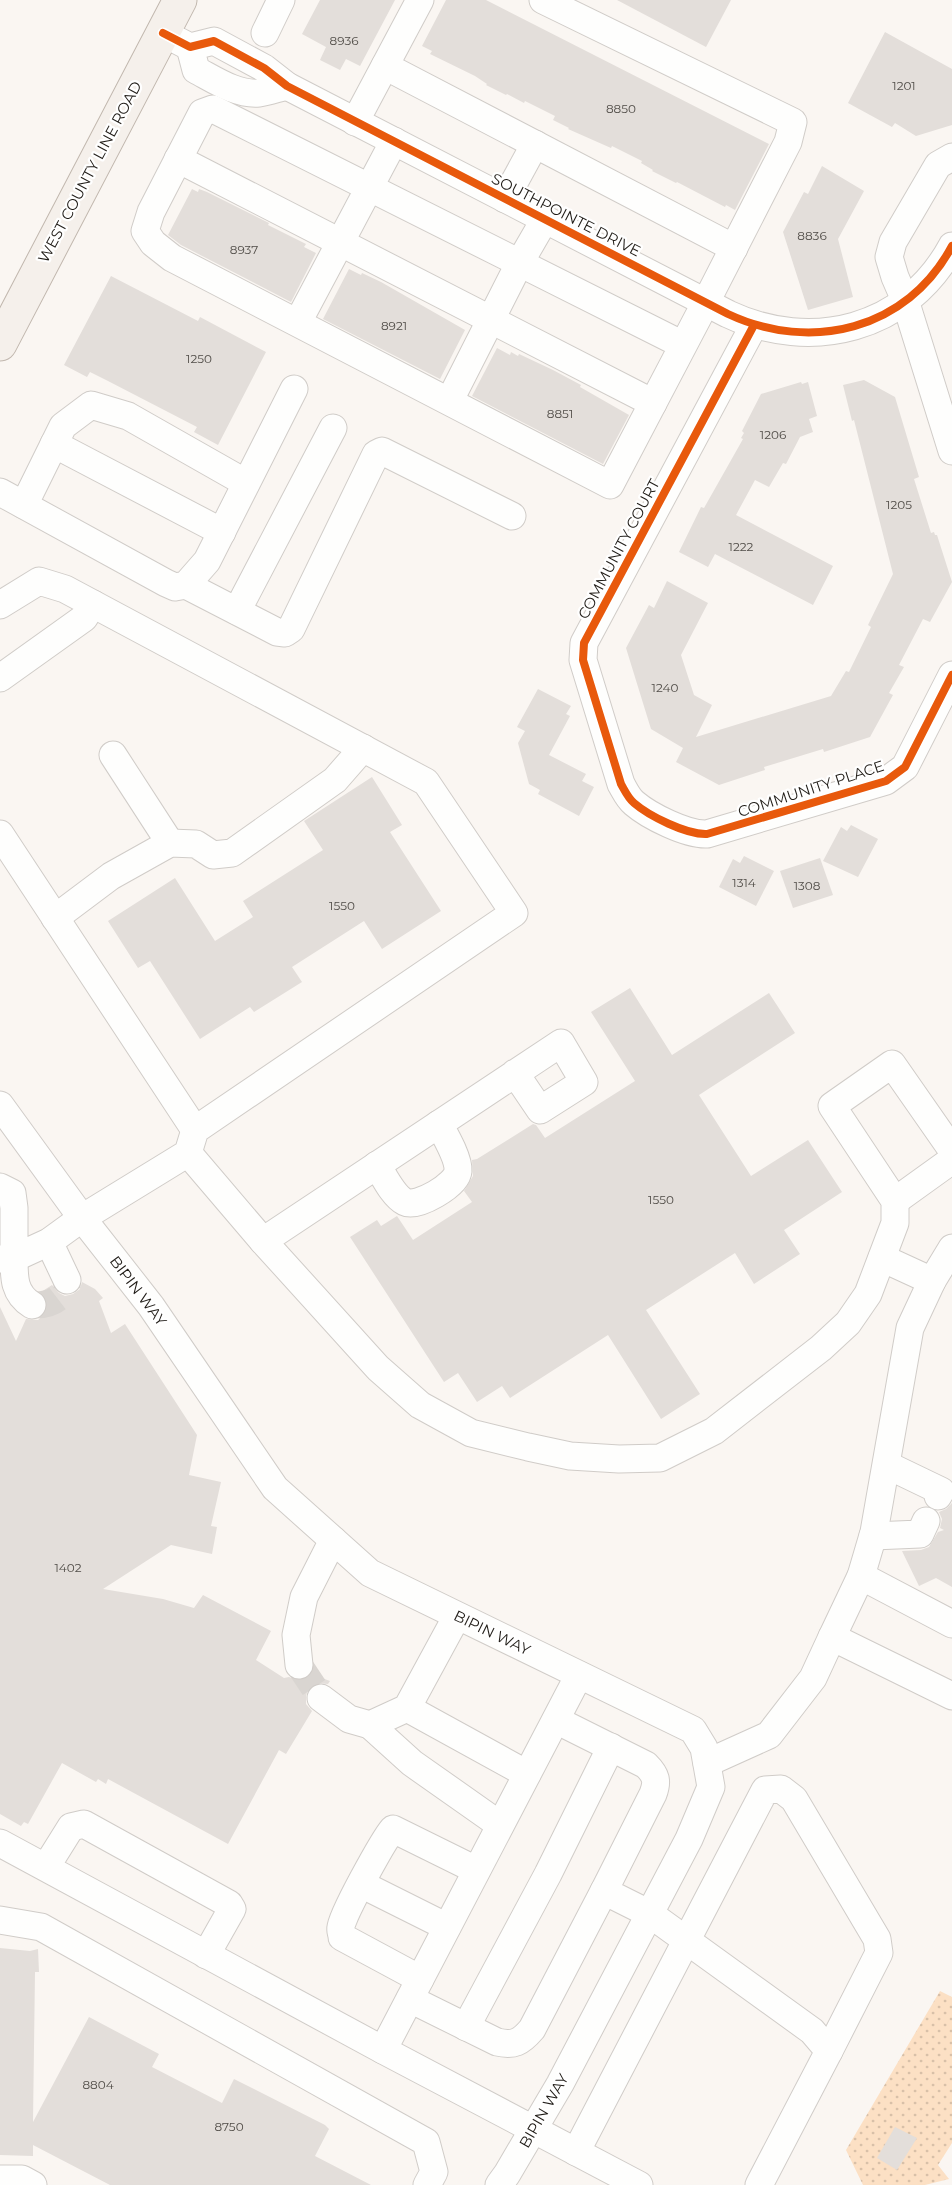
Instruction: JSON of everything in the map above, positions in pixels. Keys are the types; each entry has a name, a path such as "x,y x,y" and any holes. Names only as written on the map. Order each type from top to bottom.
{"main road":[{"name":"WEST COUNTY LINE ROAD","path":"0,344 176,40 180,0"}],"street":[{"path":"265,33 281,0"},
{"path":"355,122 420,0"},
{"path":"543,0 793,122 788,142 684,345 610,485 450,400 172,258 153,243 145,231 151,212 202,113 213,109 684,345"},
{"name":"SOUTHPOINTE DRIVE","path":"176,40 214,41 264,68 287,86 355,122 754,325 783,332 801,333 838,330 879,317 905,300 931,278 952,246"},
{"path":"385,66 734,248"},
{"path":"298,322 394,141"},
{"path":"506,199 535,144"},
{"path":"952,156 938,165 893,242 889,257 905,300 952,451"},
{"path":"178,159 653,403"},
{"path":"450,400 519,264 545,219"},
{"name":"COMMUNITY COURT","path":"629,798 621,784 584,660 584,643 754,325"},
{"path":"186,585 207,561 294,389"},
{"path":"24,505 63,426 91,405 128,416 246,483"},
{"path":"237,611 333,428"},
{"path":"54,444 222,532"},
{"path":"0,492 166,583 175,587 186,585 277,632 285,633 291,629 376,454 382,451 512,516"},
{"path":"0,605 39,581 65,589 426,782 514,913 49,1242 7,1259"},
{"path":"0,678 84,618 93,604"},
{"name":"COMMUNITY PLACE","path":"629,798 640,807 683,831 707,834 886,781 905,767 952,675"},
{"path":"55,918 111,876 170,843 196,844 213,855 232,853 335,780 363,748"},
{"path":"113,755 170,843"},
{"path":"0,834 55,918 191,1141 263,1241 378,1368 420,1405 471,1433 570,1456 619,1459 660,1458 714,1431 821,1348 848,1323 867,1294 895,1223 895,1202 832,1106 892,1064 952,1149"},
{"path":"263,1241 515,1073"},
{"name":"BIPIN WAY","path":"0,1106 82,1218 151,1306 274,1488 370,1573 693,1730 704,1749 711,1787 689,1839 560,2084 499,2185"},
{"path":"377,1165 399,1197 406,1203 415,1204 450,1184 456,1178 458,1171 439,1124"},
{"path":"895,1202 952,1160"},
{"path":"0,1187 12,1193 14,1208 7,1259 17,1291 24,1300 32,1305"},
{"path":"49,1242 67,1280"},
{"path":"707,1763 769,1735 813,1677 861,1576 873,1536 910,1328 932,1281 952,1248"},
{"path":"882,1258 932,1281"},
{"path":"887,1465 941,1491 938,1496"},
{"path":"873,1536 920,1534 926,1521"},
{"path":"299,1665 296,1635 304,1597 333,1540"},
{"path":"861,1576 952,1624"},
{"path":"370,1725 407,1708 457,1616"},
{"path":"832,1637 952,1695"},
{"path":"382,2050 579,1675"},
{"path":"321,1698 349,1719 370,1725 412,1763 500,1825"},
{"path":"407,1708 527,1774"},
{"path":"476,1870 393,1829 385,1838 340,1926 342,1937 466,2027 497,2042 510,2045 523,2040 531,2029 604,1891 657,1783 654,1773 646,1765 556,1720"},
{"path":"466,2027 548,1874 611,1747"},
{"path":"576,2152 765,1790 781,1790 794,1799 877,1939 879,1953 759,2185"},
{"path":"46,1867 71,1827 84,1824 229,1904 232,1909 206,1955"},
{"path":"0,1843 382,2050 639,2185"},
{"path":"361,1884 447,1927"},
{"path":"604,1891 650,1914 812,2031 829,2051"},
{"path":"0,1920 40,1927 426,2142 434,2172 427,2185"}],"shaded area":[{"path":"940,1991 952,1997 952,2143 938,2165 949,2179 925,2185 863,2185 846,2150"}],"building":[{"path":"320,0 395,0 360,66 346,59 340,70 320,60 326,47 302,34"},
{"path":"446,0 486,0 769,144 735,210 652,171 641,163 642,161 612,146 611,148 568,129 553,120 555,116 525,101 524,103 506,95 486,85 475,76 430,54 432,51 422,46"},
{"path":"617,0 731,0 706,47"},
{"path":"885,32 952,69 952,125 916,136 895,123 892,127 848,103"},
{"path":"822,166 864,191 838,239 853,297 808,310 783,232 804,192 808,194"},
{"path":"192,189 207,192 269,223 268,225 306,244 304,247 316,253 291,302 181,245 168,235"},
{"path":"349,269 381,282 465,330 440,379 323,319"},
{"path":"111,276 198,321 200,317 266,352 218,445 194,432 197,427 90,372 87,377 64,365"},
{"path":"497,348 510,355 511,352 518,356 519,354 553,370 629,415 603,464 472,396"},
{"path":"864,380 895,397 919,477 914,479 931,533 934,532 937,535 952,582 930,622 923,619 899,665 904,667 889,693 893,695 870,737 824,752 823,749 764,767 765,770 719,785 676,762 683,748 651,729 626,648 649,605 654,608 667,581 708,603 681,655 694,695 712,705 696,737 831,696 846,671 849,672 871,627 868,625 893,574 843,385"},
{"path":"801,382 802,384 808,382 817,416 809,419 813,432 800,437 786,464 783,463 769,487 755,480 736,515 833,566 813,605 715,554 708,567 679,552 701,507 704,508 743,439 741,438 744,433 742,431 761,394"},
{"path":"538,689 571,706 566,714 570,716 549,755 586,774 582,781 594,787 579,816 538,794 540,790 529,784 518,743 525,731 517,727"},
{"path":"372,777 402,825 390,832 441,911 382,949 364,921 292,967 302,982 254,1012 250,1007 200,1039 150,961 138,968 108,921 175,878 215,941 253,917 243,901 323,850 304,821"},
{"path":"851,825 878,839 858,877 823,861 841,827 847,831"},
{"path":"744,856 774,871 756,906 719,887 733,859 740,863"},
{"path":"820,858 833,895 793,908 780,871"},
{"path":"630,988 672,1055 769,993 795,1033 699,1095 751,1176 808,1140 842,1192 784,1230 800,1254 754,1284 735,1253 646,1310 700,1394 661,1419 608,1335 510,1398 502,1386 477,1402 458,1373 444,1382 350,1237 377,1220 381,1226 397,1216 413,1240 472,1202 464,1191 473,1176 472,1160 533,1124 545,1138 635,1081 591,1012"},
{"path":"82,1282 95,1289 103,1298 99,1301 111,1333 125,1324 197,1435 189,1475 221,1482 211,1526 217,1527 212,1554 171,1545 103,1589 163,1599 194,1608 203,1595 271,1631 256,1660 284,1678 289,1677 301,1681 311,1674 330,1681 328,1684 315,1683 308,1689 306,1704 312,1711 286,1754 279,1750 228,1844 108,1779 106,1784 98,1779 96,1782 62,1763 28,1824 24,1822 21,1826 0,1814 0,1307 16,1341 26,1319 38,1320 45,1314 48,1307 47,1299 41,1292 52,1285 65,1296 80,1289"},
{"path":"952,1503 952,1587 936,1578 919,1586 902,1551 929,1547 938,1532 944,1530 940,1528 942,1519 939,1512"},
{"path":"0,1948 30,1951 38,1949 39,1972 35,1972 33,2122 89,2017 159,2054 152,2067 222,2103 234,2079 325,2125 329,2129 315,2156 371,2185 110,2185 33,2145 33,2156 0,2155"},
{"path":"895,2127 917,2138 897,2170 877,2158"}],"tunnel":[{"path":"32,1305 48,1304 56,1300 67,1289 67,1280"},
{"path":"299,1665 321,1698"}],"cycle path":[{"path":"163,33 190,47 214,41 264,68 287,86 728,314 760,326 792,332 823,332 854,326 883,315 910,298 933,275 952,246"},
{"path":"754,325 584,643 583,660 625,792 634,803 658,819 679,828 707,834 886,781 905,767 952,675"}]}
